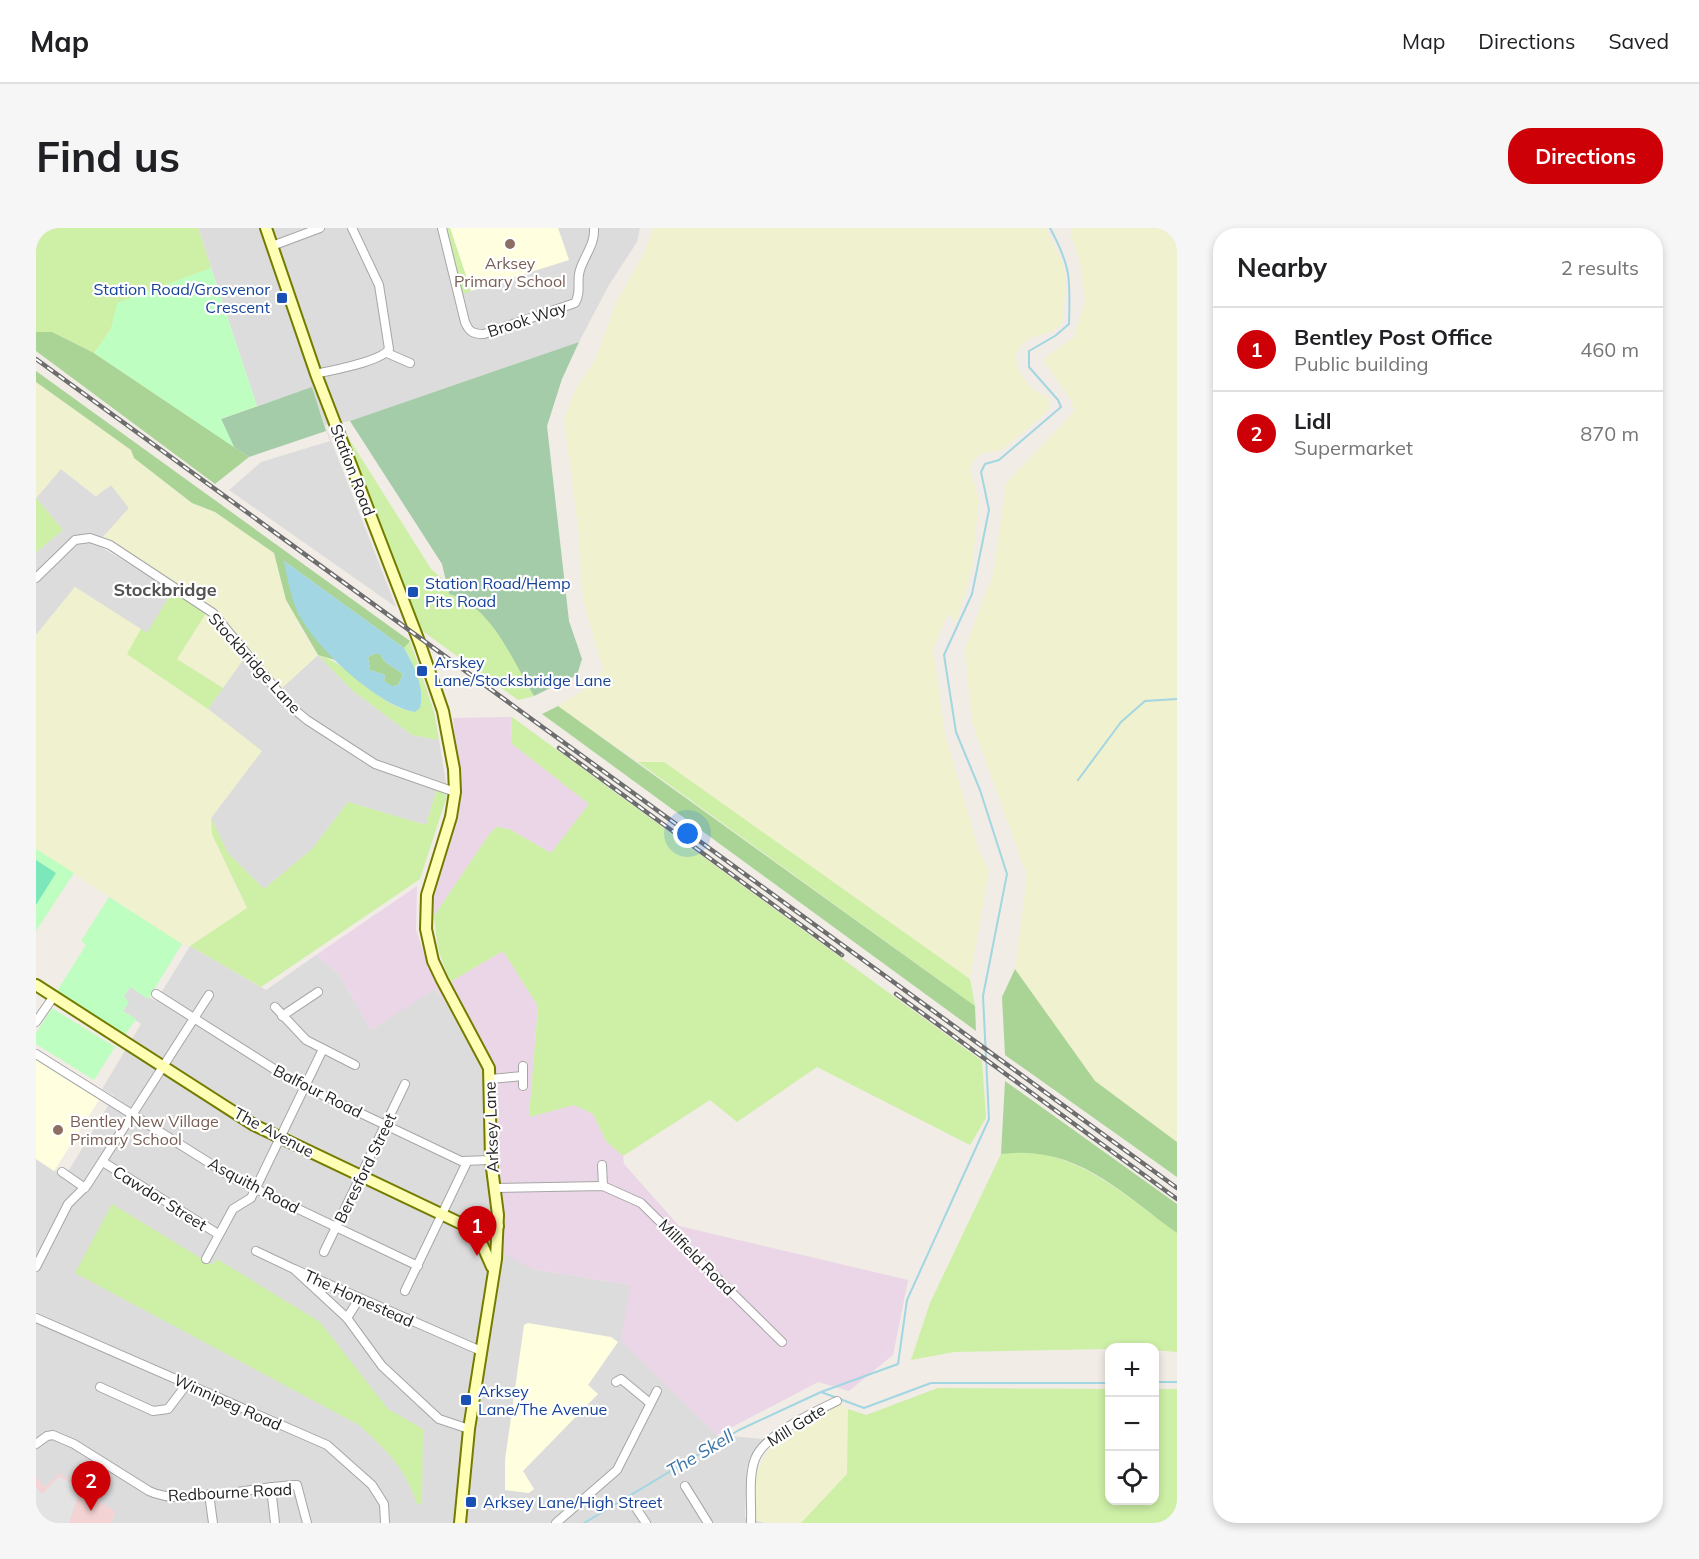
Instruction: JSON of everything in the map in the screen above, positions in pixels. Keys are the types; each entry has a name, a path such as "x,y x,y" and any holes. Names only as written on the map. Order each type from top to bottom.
{"street":[{"name":"Station Road","path":"266,228 316,374 386,552 443,711"},
{"path":"272,246 320,228"},
{"path":"352,228 379,285 388,345 387,352"},
{"name":"Brook Way","path":"442,228 468,330 475,334 484,334 575,303 580,294 578,273 593,245 594,228"},
{"path":"316,374 360,363 387,352 410,363"},
{"name":"Stockbridge Lane","path":"36,578 75,540 90,538 110,545 213,613 290,706 307,720 375,764 455,792"},
{"name":"Arksey Lane","path":"443,711 454,769 455,792 448,832 427,895 426,929 434,960 486,1060 489,1079 491,1160 498,1226 494,1273 469,1429 460,1523"},
{"name":"The Avenue","path":"36,985 254,1125 466,1225 498,1226"},
{"path":"282,1016 318,992"},
{"name":"Balfour Road","path":"156,994 305,1086 467,1162 491,1160"},
{"path":"36,1267 68,1204 85,1188 103,1162 209,995"},
{"path":"36,1022 54,996"},
{"path":"275,1007 296,1033 355,1065"},
{"path":"206,1259 233,1209 251,1198 323,1049"},
{"name":"Asquith Road","path":"36,1054 256,1189 418,1266"},
{"path":"523,1066 523,1086"},
{"path":"489,1079 523,1076"},
{"name":"Beresford Street","path":"324,1252 405,1084"},
{"name":"Cawdor Street","path":"103,1162 218,1234"},
{"path":"405,1291 467,1162"},
{"path":"602,1165 603,1186"},
{"path":"62,1172 85,1188"},
{"name":"Millfield Road","path":"494,1188 603,1186 646,1206 782,1342"},
{"path":"466,1225 486,1249 494,1273"},
{"path":"256,1251 294,1269"},
{"name":"The Homestead","path":"294,1269 481,1351"},
{"name":"The Homestead","path":"294,1269 347,1318 382,1365 439,1419 469,1429"},
{"path":"347,1318 360,1299"},
{"name":"Winnipeg Road","path":"36,1318 335,1450 372,1485 384,1504 385,1523"},
{"path":"619,1378 650,1402"},
{"path":"100,1387 153,1411 168,1409 187,1384"},
{"path":"556,1523 617,1470 657,1391"},
{"name":"Mill Gate","path":"751,1523 752,1474 754,1461 761,1447 810,1414 837,1401"},
{"name":"Redbourne Road","path":"36,1444 47,1436 64,1439 156,1495 210,1494 297,1485 307,1523"},
{"path":"685,1486 708,1523"},
{"path":"271,1487 275,1523"},
{"path":"210,1494 213,1523"},
{"path":"636,1508 646,1523"}],"shaded area":[{"path":"198,228 640,228 637,242 609,285 579,342 350,421 325,425 396,607 229,490 261,462 330,441 312,388 257,406"},
{"name":"Arksey Primary School","path":"450,228 558,228 569,260 471,291"},
{"path":"653,228 1046,228 1064,266 1066,285 1062,324 1052,332 1031,338 1021,345 1015,355 1018,369 1030,387 1049,399 1048,411 1002,450 983,453 974,459 970,470 979,500 972,569 956,623 948,613 933,649 945,734 979,851 989,871 970,979 664,762 638,762 558,706 593,684 603,670 583,600 579,535 564,419 576,388 596,359 615,305 645,251"},
{"path":"1072,228 1177,228 1177,1142 1095,1081 1015,969 1027,876 972,722 965,649 994,571 1006,483 1074,412 1071,400 1043,360 1074,337 1085,302 1080,262 1072,237"},
{"path":"579,342 562,379 547,426 569,621 582,659 577,675 534,696 509,651 489,622 478,610 449,594 442,564 350,421"},
{"path":"36,382 131,450 135,458 191,503 215,512 274,553 299,626 318,655 281,689 215,608 103,537 129,508 111,485 96,496 61,469 36,498"},
{"path":"312,387 326,431 249,457 234,447 221,419"},
{"path":"61,469 95,496 111,485 129,508 103,537 77,536 94,543 173,590 147,634 75,587 36,635 36,552 63,530 36,498"},
{"path":"75,587 141,629 128,654 208,709 262,751 211,818 212,834 247,909 190,946 182,944 36,849 36,635"},
{"path":"206,613 245,657 223,688 177,659"},
{"path":"318,655 352,690 412,735 439,740 446,783 391,765 387,773 437,788 426,825 348,802 312,849 264,889 228,853 211,818 261,751 208,709 245,657 275,694"},
{"path":"512,717 511,743 590,804 551,853 509,829 496,827 434,916 434,887 455,824 459,782 453,718"},
{"path":"417,886 416,930 430,971 450,982 503,951 538,1006 529,1117 574,1105 593,1114 606,1141 623,1156 624,1164 679,1226 908,1280 893,1355 849,1391 818,1382 717,1435 621,1341 630,1285 532,1269 503,1253 493,1061 435,989 371,1030 339,974 316,955"},
{"path":"190,946 266,990 316,955 339,974 371,1030 434,988 493,1061 499,1144 532,1269 630,1285 717,1435 765,1439 747,1467 745,1517 765,1523 111,1523 115,1512 60,1473 45,1487 36,1477 36,1159 54,1171 69,1170 114,1096 102,1089 141,1024 123,1011 123,998 130,987 156,1001"},
{"name":"Bentley New Village Primary School","path":"36,1060 99,1100 54,1171 36,1159"},
{"path":"528,1323 611,1337 618,1342 588,1385 598,1394 523,1471 534,1489 529,1493 505,1490 505,1460 524,1325"},
{"path":"841,1404 848,1409 847,1474 801,1523 765,1523 755,1520 756,1473 772,1443 818,1414"},
{"path":"60,1473 115,1512 111,1523 36,1523 36,1477 45,1487"},
{"path":"60,1476 80,1490 69,1523 36,1523 36,1487 42,1494"}],"green space":[{"path":"36,228 198,228 211,268 118,303 111,329 94,353 52,332 36,332"},
{"path":"446,228 450,228 471,291 463,294"},
{"path":"211,268 257,406 221,419 234,447 94,353 111,329 117,303"},
{"path":"36,332 52,332 94,353 249,457 215,484 36,351"},
{"path":"36,371 410,641 404,648 284,561 299,615 335,660 318,655 286,600 274,553 215,512 192,503 134,458 131,450 36,382"},
{"path":"346,434 431,569 446,582 449,594 478,610 489,622 500,636 534,696 518,700 421,630"},
{"path":"36,498 63,530 36,552"},
{"path":"173,590 206,613 177,659 223,688 208,709 127,654 141,629 147,633"},
{"path":"410,641 434,712 439,740 412,735 352,690 318,655 343,668 388,702 415,712 412,662 404,648"},
{"path":"380,654 385,662 403,674 398,685 392,687 384,681 385,675 370,670 368,657"},
{"path":"558,706 975,1006 976,1031 542,714"},
{"path":"512,717 982,1061 986,1118 970,1145 817,1067 737,1122 710,1100 623,1156 606,1141 593,1114 574,1105 529,1117 538,1006 503,951 450,982 438,949 434,916 496,827 509,829 551,853 589,804 511,743"},
{"path":"638,762 664,762 970,979 975,1006"},
{"path":"437,788 447,796 420,879 261,987 190,946 247,908 212,834 211,818 228,853 264,889 312,849 348,802 426,825"},
{"path":"36,849 74,873 36,931"},
{"path":"36,860 56,873 36,905"},
{"path":"109,897 182,944 148,999 130,987 124,997 129,1002 123,1011 136,1019 125,1035 57,991 86,945 81,941"},
{"path":"1015,969 1095,1081 1177,1142 1177,1177 1005,1055 1002,997"},
{"path":"52,1008 115,1047 94,1080 36,1044 36,1033"},
{"path":"1005,1081 1177,1204 1177,1233 1116,1187 1075,1164 1052,1156 1028,1153 1001,1154"},
{"path":"1026,1150 1070,1163 1107,1182 1177,1233 1177,1352 1159,1350 1159,1343 1105,1343 1105,1349 954,1352 911,1360 930,1303 1001,1154"},
{"path":"112,1204 212,1265 217,1259 320,1322 388,1409 423,1429 422,1504 417,1504 407,1479 394,1460 359,1425 75,1273"},
{"path":"938,1388 1105,1389 1105,1505 1159,1505 1159,1389 1177,1389 1177,1523 801,1523 847,1474 848,1409 866,1415"}],"water":[{"path":"284,561 404,648 420,685 420,708 415,712 384,699 349,674 333,659 299,615","holes":["380,654 385,662 403,674 398,685 392,686 384,681 385,675 370,670 368,657"]}],"waterway":[{"name":"The Skell","path":"584,1523 739,1430 821,1392 898,1364 907,1300 989,1119 983,996 1007,874 980,790 956,732 944,655 972,594 989,510 981,472 985,464 999,460 1061,407 1058,400 1029,367 1029,351 1055,336 1069,324 1068,274 1050,228"},
{"path":"1078,780 1121,722 1145,701 1177,699"},
{"path":"1159,1382 1177,1382"},
{"path":"821,1392 864,1408 931,1383 1105,1383"}],"railway":[{"path":"36,359 1177,1188"},
{"path":"559,748 842,955"},
{"path":"896,994 1177,1199"}],"place":[{"name":"Arksey Primary School","path":"510,244"},
{"name":"Station Road/Grosvenor Crescent","path":"282,298"},
{"name":"Station Road/Hemp Pits Road","path":"413,592"},
{"name":"Arskey Lane/Stocksbridge Lane","path":"422,671"},
{"name":"Bentley New Village Primary School","path":"58,1130"},
{"name":"Bentley Post Office","path":"477,1256"},
{"name":"Arksey Lane/The Avenue","path":"466,1400"},
{"name":"Arksey Lane/High Street","path":"471,1502"},
{"name":"Lidl","path":"91,1511"}],"district":[{"name":"Stockbridge","path":"165,589"}]}
